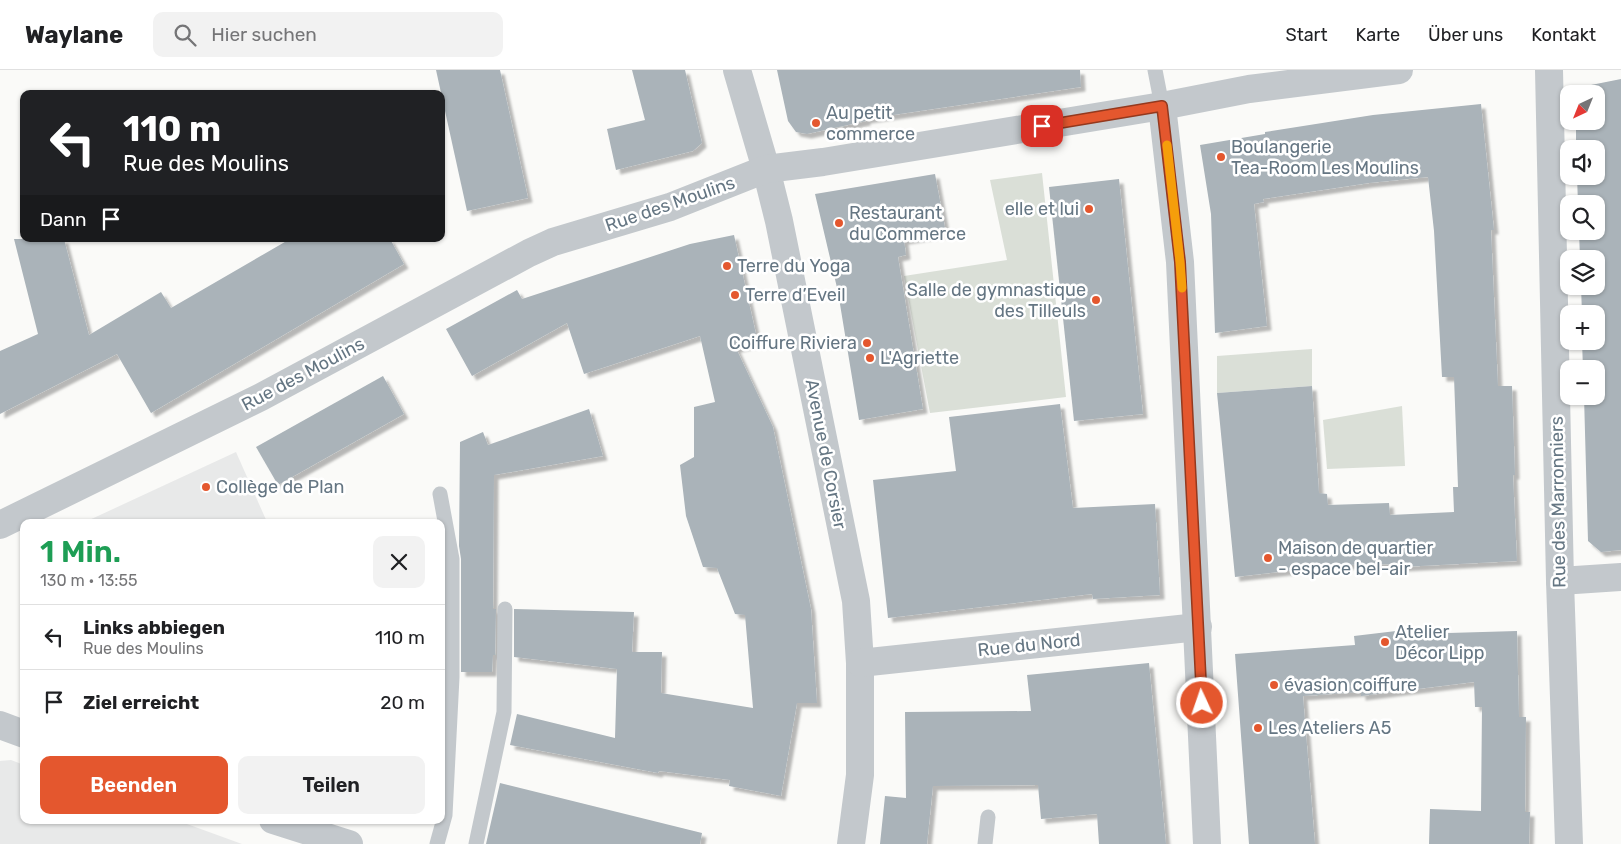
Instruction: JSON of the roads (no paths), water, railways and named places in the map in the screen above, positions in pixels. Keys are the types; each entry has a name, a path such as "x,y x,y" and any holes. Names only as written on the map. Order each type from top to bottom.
{"street":[{"name":"Avenue de Corsier","path":"737,70 780,221 856,601 860,663 860,775 851,844"},
{"name":"Rue des Moulins","path":"0,525 261,397 529,253 553,242 670,208 766,169 824,162 1162,106 1249,89 1399,70"},
{"name":"Rue des Marronniers","path":"1549,70 1560,581 1569,844"},
{"path":"1162,106 1180,262 1207,844"},
{"path":"1560,581 1621,577"},
{"name":"Rue du Nord","path":"860,663 1198,627"},
{"path":"0,726 20,733"},
{"path":"286,824 349,844"}],"lane":[{"path":"1155,70 1162,106"},
{"path":"440,494 445,519"},
{"path":"445,521 452,559 452,677 445,815"},
{"path":"476,844 504,712 505,609"},
{"path":"985,844 988,817"},
{"path":"437,844 443,824"}],"place":[{"name":"Au petit commerce","path":"816,123"},
{"name":"Boulangerie Tea-Room Les Moulins","path":"1221,157"},
{"name":"elle et lui","path":"1089,209"},
{"name":"Restaurant du Commerce","path":"839,223"},
{"name":"Terre du Yoga","path":"727,266"},
{"name":"Terre d’Eveil","path":"735,295"},
{"name":"Salle de gymnastique des Tilleuls","path":"1096,300"},
{"name":"Coiffure Riviera","path":"867,343"},
{"name":"L'Agriette","path":"870,358"},
{"name":"Collège de Plan","path":"206,487"},
{"name":"Maison de quartier - espace bel-air","path":"1268,558"},
{"name":"Atelier Décor Lipp","path":"1385,642"},
{"name":"évasion coiffure","path":"1274,685"},
{"name":"Les Ateliers A5","path":"1258,728"}]}
